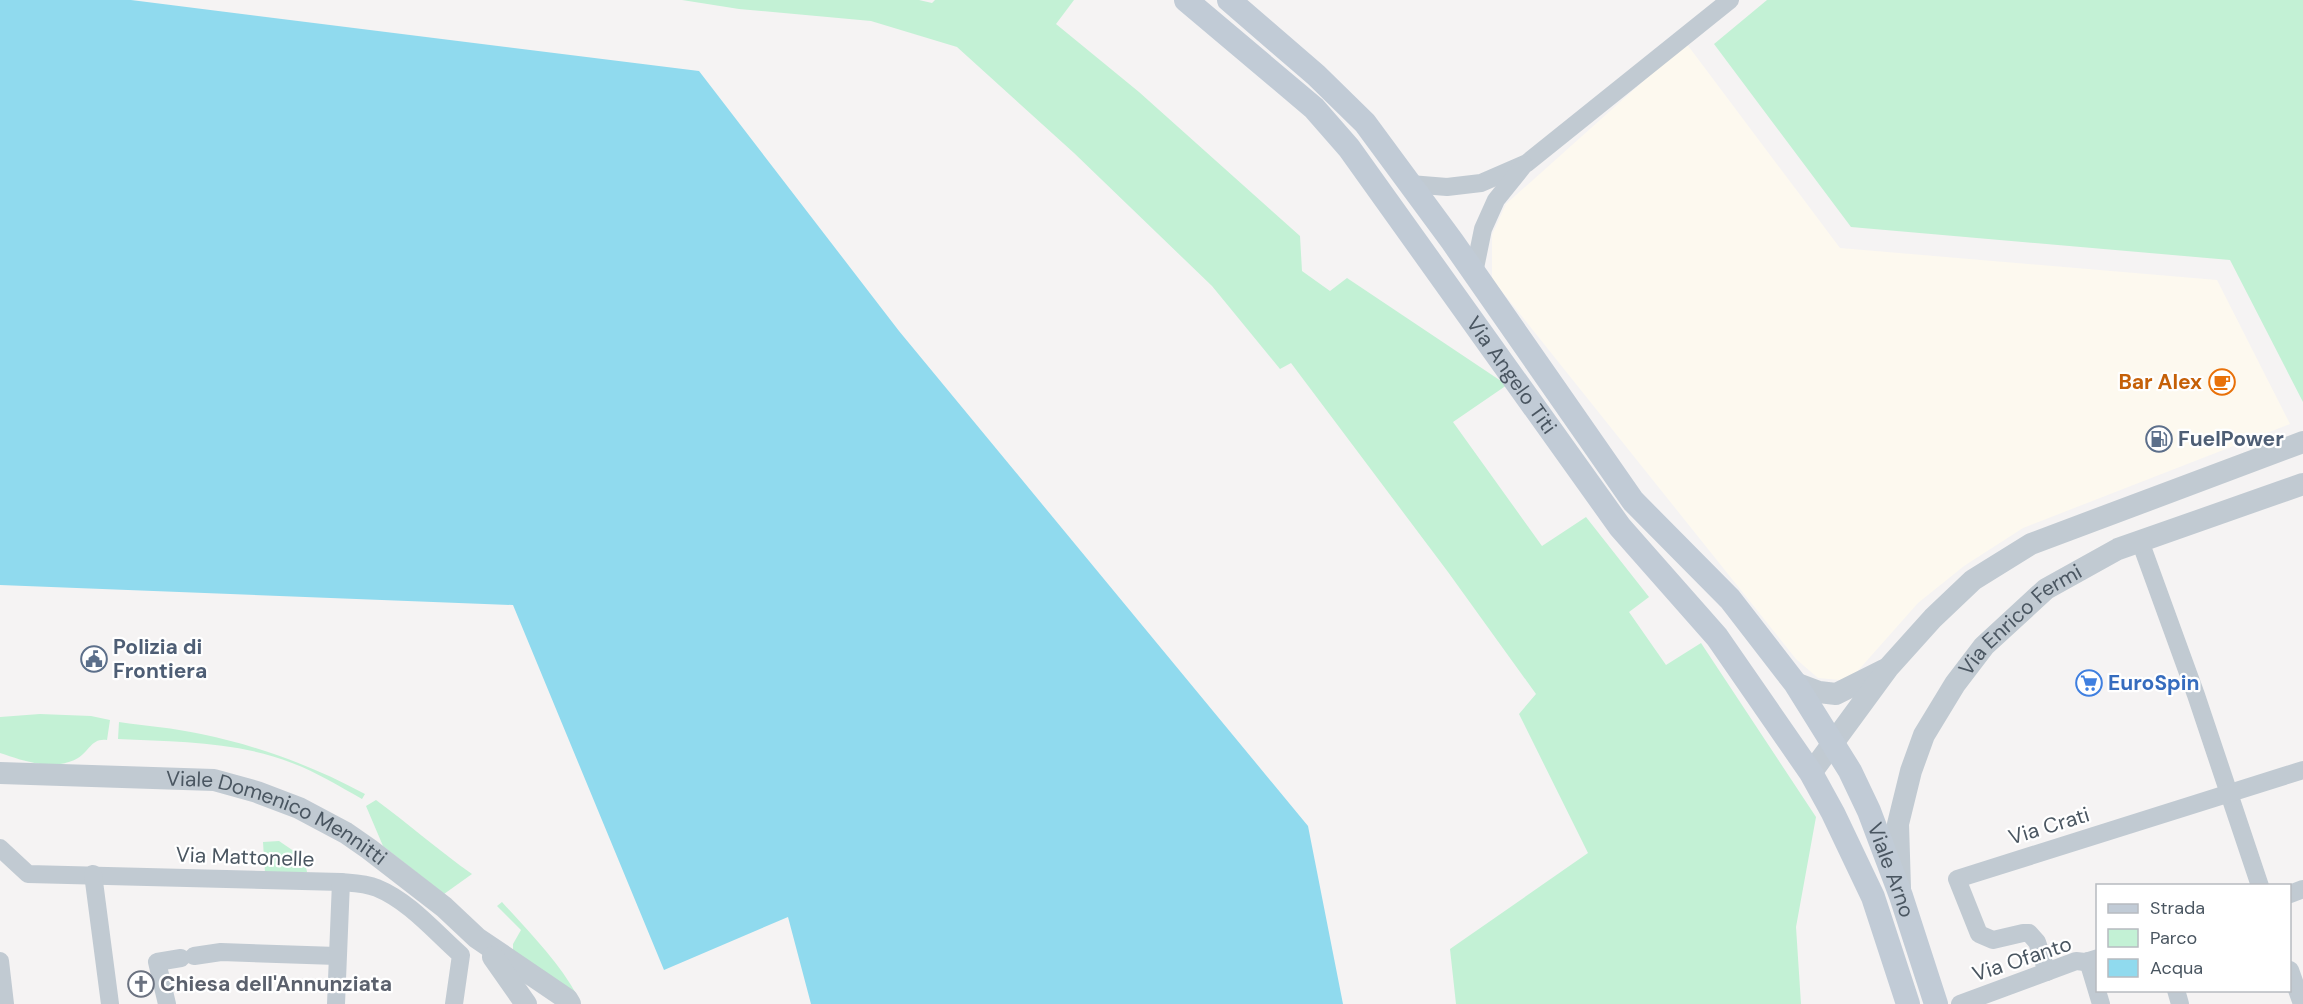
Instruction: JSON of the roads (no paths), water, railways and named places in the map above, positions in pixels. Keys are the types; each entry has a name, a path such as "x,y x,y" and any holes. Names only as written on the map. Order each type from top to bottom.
{"main road":[{"name":"Via Angelo Titi","path":"1186,0 1314,108 1349,148 1620,527 1717,637 1811,773"},
{"name":"Via Angelo Titi","path":"1229,0 1316,75 1365,123 1474,273 1634,501 1730,599 1795,683 1832,742"},
{"name":"Viale Arno","path":"1832,742 1850,771 1869,811 1901,896 1936,1004"},
{"name":"Viale Arno","path":"1811,773 1833,813 1872,897 1908,1004"}],"street":[{"path":"1474,273 1483,229 1496,200 1527,163 1730,0"},
{"path":"1410,184 1447,187 1481,183 1527,163"},
{"path":"1811,773 1888,668 1933,618 1973,580 2031,544 2303,442"},
{"name":"Via Enrico Fermi","path":"1901,896 1898,824 1911,771 1924,735 1955,684 1984,646 2046,589 2118,549 2302,489"},
{"path":"2139,541 2230,793 2260,884"},
{"path":"1795,683 1819,692 1836,694 1888,668"},
{"name":"Viale Domenico Mennitti","path":"0,760 45,774"},
{"name":"Via Crati","path":"2047,972 2037,942 2029,933 1993,940 1979,934 1957,879 2303,770"},
{"name":"Viale Domenico Mennitti","path":"0,773 214,780 270,796 299,808 346,833 404,875 477,938 564,999"},
{"name":"Via Mattonelle","path":"3,857 28,874 341,882 362,883 378,888 399,900 461,955 454,1004"},
{"path":"93,874 110,1004"},
{"path":"336,1004 341,882"},
{"name":"Viale Domenico Mennitti","path":"477,938 506,972 526,1004"},
{"path":"167,1004 157,962 221,952 337,956"},
{"path":"2090,960 2096,984"},
{"name":"Via Ofanto","path":"1960,1004 2076,961 2090,960"},
{"path":"0,961 5,1004"},
{"path":"2291,975 2302,1004"},
{"path":"534,1004 540,997 549,993 564,999"}],"water":[{"path":"0,0 131,0 699,71 899,331 1308,826 1343,1004 811,1004 788,917 664,970 513,605 0,585"}],"place":[{"name":"Bar Alex","path":"2222,382"},
{"name":"FuelPower","path":"2159,439"},
{"name":"Polizia di Frontiera","path":"94,659"},
{"name":"EuroSpin","path":"2089,683"},
{"name":"Chiesa dell'Annunziata","path":"141,984"}]}
